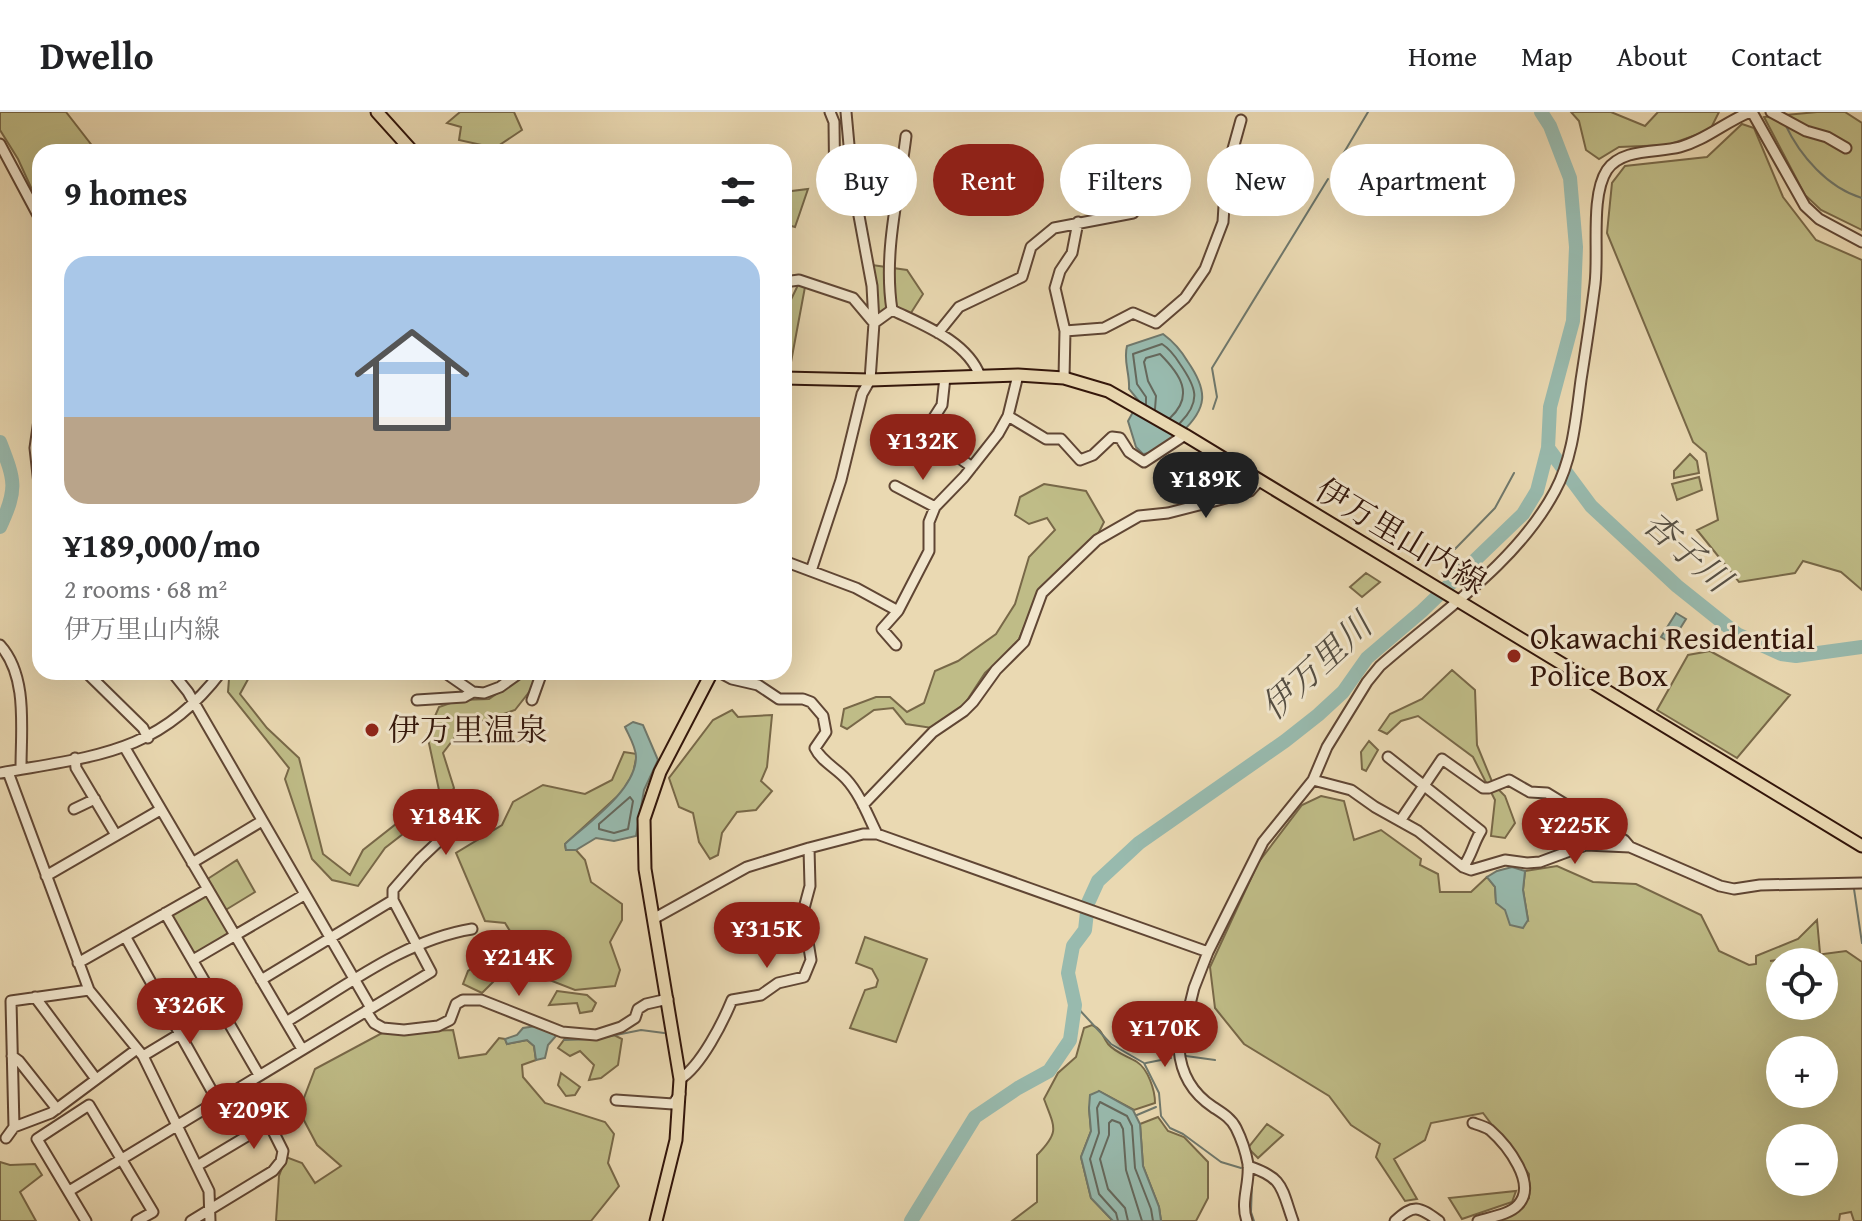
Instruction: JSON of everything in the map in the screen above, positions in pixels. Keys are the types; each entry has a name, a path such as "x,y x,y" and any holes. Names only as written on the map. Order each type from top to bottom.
{"main road":[{"path":"377,112 406,144"},
{"name":"伊万里山内線","path":"792,378 870,380 1018,375 1064,378 1108,391 1862,846"},
{"path":"656,1221 676,1140 680,1079 643,850 644,819 660,772 708,680"}],"street":[{"path":"830,112 834,122 834,144"},
{"path":"811,571 841,480 862,394 870,380 874,323 872,286 852,178 846,112"},
{"path":"1247,1221 1244,1204 1248,1166 1237,1128 1231,1119 1199,1097 1185,1077 1180,1059 1179,1049 1194,988 1208,952 1263,842 1313,780 1327,747 1367,682 1380,666 1519,543 1556,489 1571,446 1595,281 1598,206 1608,168 1631,154 1679,148 1698,142 1734,118 1751,112 1805,206 1819,219 1862,242"},
{"path":"1771,112 1846,148"},
{"path":"1065,331 1104,328 1133,313 1156,323 1196,286 1223,222 1226,174 1241,120"},
{"path":"892,310 888,287 889,253 906,136"},
{"path":"0,144 32,204"},
{"path":"938,333 959,307 1022,277 1031,247 1054,228 1115,216"},
{"path":"1064,378 1065,331 1055,288 1060,271 1072,253 1078,222"},
{"path":"792,281 799,280 853,298 874,323"},
{"path":"874,323 892,310"},
{"path":"892,310 938,333 974,361 980,376"},
{"path":"896,645 882,629 898,611 929,551 929,522 935,507 998,434 1008,416 1018,375"},
{"path":"945,377 942,405 924,433 972,467"},
{"path":"1008,416 1046,439 1061,439 1080,460 1093,455 1112,437 1120,438 1129,452 1144,462 1185,435"},
{"path":"863,805 933,732 973,702 996,670 1024,642 1042,593 1097,540 1139,516 1168,513 1230,497 1250,491 1260,480"},
{"path":"895,486 935,507"},
{"path":"792,564 856,588 898,611"},
{"path":"0,645 18,679 21,693 21,768"},
{"path":"94,680 143,728 148,738"},
{"path":"178,680 195,704 355,981 374,1023 383,1028 438,1026 450,1020 456,1004 463,1000 481,1000 562,1032 596,1035 621,1027 635,1018 638,1009 646,1004 668,999"},
{"path":"210,1221 209,1191 140,1052 89,990 4,772 125,748 148,738 195,704 214,680"},
{"path":"456,680 473,692 484,693 510,680"},
{"path":"532,700 539,680"},
{"path":"736,680 758,685 779,699 811,702 823,716 826,732 815,748 818,755 847,780 877,834"},
{"path":"417,700 464,697 473,692"},
{"path":"125,748 302,1049"},
{"path":"1388,757 1481,831 1472,845 1472,855 1463,867"},
{"path":"75,758 76,768 116,835"},
{"path":"1400,821 1442,759 1483,788 1509,780 1530,792 1547,793 1624,840 1630,847"},
{"path":"1313,780 1351,790 1440,846 1463,867 1471,870 1505,860 1540,862 1586,845 1630,847 1720,886 1734,889 1760,885 1862,883"},
{"path":"74,809 95,799"},
{"path":"69,1191 431,972 393,900 393,890 420,859 477,805"},
{"path":"46,876 160,810"},
{"path":"192,863 262,821"},
{"path":"655,918 747,867 863,834 877,834 1208,952"},
{"path":"680,1079 693,1068 724,1020 732,1000 761,995 778,983 804,977 811,960 803,912 810,886 809,848"},
{"path":"78,963 208,889"},
{"path":"193,960 304,895"},
{"path":"261,980 393,900"},
{"path":"165,913 259,1075"},
{"path":"286,1022 417,944 472,929"},
{"path":"125,936 217,1100"},
{"path":"14,1127 11,1001 89,990"},
{"path":"35,997 96,1079"},
{"path":"6,1138 14,1127 57,1109 96,1079 140,1052 221,1009"},
{"path":"12,1056 57,1109"},
{"path":"616,1100 673,1104 680,1094"},
{"path":"86,1221 37,1139 89,1105 153,1212 137,1221"},
{"path":"197,1166 294,1108"},
{"path":"191,1221 273,1171 281,1161 282,1146 269,1123"},
{"path":"1473,1123 1489,1129 1524,1174 1525,1186 1520,1204 1478,1221"},
{"path":"1248,1166 1275,1177 1293,1221"},
{"path":"1395,1221 1405,1211 1414,1208 1439,1221"}],"shaded area":[{"path":"0,112 66,112 91,144 32,144 32,190 0,130"},
{"path":"460,112 514,112 522,130 501,144 477,144 459,140 461,127 447,123"},
{"path":"1571,112 1611,112 1645,126 1658,112 1719,112 1710,130 1668,145 1619,147 1599,159 1586,150 1579,121"},
{"path":"1845,112 1862,123 1862,230 1821,210 1805,195 1764,117"},
{"path":"1742,124 1754,128 1783,197 1816,240 1862,260 1862,590 1841,572 1803,561 1795,573 1739,582 1697,530 1718,520 1706,453 1693,442 1607,233 1612,183 1625,166 1707,157"},
{"path":"808,189 795,227 792,226 792,191"},
{"path":"872,265 907,270 923,294 909,316 894,308 877,315"},
{"path":"798,285 805,287 792,357 792,297"},
{"path":"1690,454 1697,461 1699,473 1674,478 1674,471"},
{"path":"1699,477 1702,490 1677,500 1672,484"},
{"path":"1044,484 1086,491 1104,522 1097,536 1039,591 1017,644 985,673 964,705 932,728 906,724 893,708 874,710 847,729 841,726 844,709 876,697 890,697 907,712 924,703 935,671 958,661 996,634 1015,604 1029,557 1055,530 1047,518 1029,524 1015,515 1020,497"},
{"path":"1366,573 1380,582 1362,597 1350,587"},
{"path":"1710,651 1790,695 1737,758 1657,710 1688,655"},
{"path":"1452,670 1475,690 1477,745 1493,784 1505,796 1515,823 1505,838 1491,836 1495,800 1473,757 1418,716 1401,721 1387,734 1379,730 1390,714 1422,699"},
{"path":"229,680 248,680 240,694 267,728 299,758 323,854 350,875 363,850 439,790 427,734 439,707 459,700 489,699 517,680 537,682 515,710 462,728 443,753 454,788 444,802 385,848 358,886 332,880 312,859 285,779 289,768 228,692"},
{"path":"732,710 738,717 772,715 767,767 761,781 772,791 756,810 737,812 722,833 718,855 710,859 699,842 693,813 679,807 669,778 713,720"},
{"path":"1369,741 1378,750 1366,771 1362,769 1361,752"},
{"path":"624,752 637,754 633,774 622,792 565,844 566,850 576,850 585,860 591,882 622,904 622,920 610,942 620,970 615,986 575,990 524,970 519,982 502,973 482,993 463,984 468,971 515,939 505,923 485,921 456,853 502,825 513,802 543,785 585,794 612,780"},
{"path":"1321,796 1344,801 1354,840 1381,830 1421,859 1420,865 1438,874 1440,892 1471,892 1487,877 1495,887 1496,902 1528,920 1523,890 1525,871 1557,866 1593,882 1636,884 1701,915 1719,951 1749,965 1756,964 1756,956 1766,952 1766,1020 1838,1020 1838,952 1846,951 1862,962 1862,1221 1854,1221 1851,1212 1840,1214 1839,1221 1493,1221 1512,1215 1529,1198 1529,1174 1483,1113 1431,1123 1425,1140 1394,1159 1417,1199 1405,1201 1376,1157 1380,1144 1351,1125 1329,1096 1244,1044 1215,1008 1210,967 1258,863 1302,805"},
{"path":"237,860 255,892 219,914 230,935 194,956 169,913 211,889 206,880"},
{"path":"1817,920 1820,948 1776,948 1798,939"},
{"path":"865,937 927,959 896,1042 850,1028 865,990 876,987 878,980 872,969 856,963"},
{"path":"557,991 587,995 596,1003 592,1011 580,1013 577,1003 549,1005"},
{"path":"1092,1025 1111,1047 1141,1065 1150,1080 1155,1098 1155,1103 1134,1110 1099,1091 1089,1108 1091,1131 1081,1157 1091,1198 1113,1221 1012,1221 1037,1202 1037,1155 1049,1141 1053,1129 1044,1099 1058,1073 1076,1057 1084,1028"},
{"path":"453,1030 459,1058 486,1054 499,1038 505,1039 507,1044 527,1040 534,1046 536,1060 522,1065 523,1077 545,1103 605,1122 614,1134 608,1163 619,1186 591,1221 276,1221 279,1176 286,1157 302,1163 315,1183 341,1166 317,1145 299,1111 315,1069 382,1033"},
{"path":"612,1034 622,1039 618,1065 601,1078 589,1080 594,1065 580,1051 570,1056 558,1048 566,1037"},
{"path":"561,1073 580,1087 575,1095 566,1096 558,1085"},
{"path":"1158,1117 1168,1131 1184,1137 1208,1162 1208,1198 1196,1221 1161,1221 1159,1207 1143,1166 1140,1124"},
{"path":"1267,1124 1283,1135 1258,1158 1248,1148"},
{"path":"0,1162 10,1165 35,1164 42,1175 20,1192 36,1221 0,1221"},
{"path":"1516,1191 1512,1202 1462,1219 1449,1198"}],"water":[{"path":"1163,334 1180,350 1195,372 1202,399 1196,415 1181,433 1158,449 1143,454 1136,447 1128,421 1139,401 1129,389 1126,351 1127,346"},
{"path":"1676,613 1686,619 1671,643 1661,637"},
{"path":"633,722 643,725 658,760 644,790 636,836 614,841 596,838 576,850 566,850 565,844 609,805 628,782 636,757 625,727"},
{"path":"1512,867 1525,871 1523,890 1528,920 1523,928 1510,925 1505,910 1496,903 1495,887 1487,877"},
{"path":"536,1026 556,1036 548,1045 545,1058 536,1060 534,1046 527,1040 507,1044 505,1039 517,1035 523,1028"},
{"path":"1099,1091 1133,1110 1140,1124 1143,1166 1159,1207 1161,1221 1113,1221 1091,1198 1081,1157 1091,1131 1090,1095"}],"waterway":[{"path":"1349,144 1368,112"},
{"name":"伊万里川","path":"911,1221 975,1117 1049,1071 1070,1040 1075,1005 1068,973 1073,946 1085,930 1088,903 1098,881 1139,843 1318,715 1343,692 1367,658 1422,611 1523,514 1537,491 1548,448 1550,407 1573,321 1576,247 1570,178 1550,126 1541,112"},
{"path":"1785,124 1816,169 1838,187 1862,198"},
{"path":"1213,409 1217,397 1212,368 1328,179"},
{"path":"0,442 12,484 10,503 0,527"},
{"name":"杏子川","path":"1548,448 1591,506 1677,586 1737,634 1781,654 1796,656 1862,647"},
{"path":"1455,549 1495,508 1514,473"},
{"path":"1456,562 1464,570"},
{"path":"1854,889 1862,943"},
{"path":"1075,1005 1111,1044 1144,1063 1159,1093 1161,1116 1170,1128 1221,1162 1241,1168"},
{"path":"601,1038 641,1030 664,1033"},
{"path":"564,1040 595,1039"},
{"path":"1186,1056 1215,1060"},
{"path":"1146,1063 1171,1058"},
{"path":"1137,1115 1156,1107"},
{"path":"1252,1183 1251,1212 1254,1221"}],"place":[{"name":"Okawachi Residential Police Box","path":"1514,656"},
{"name":"伊万里温泉","path":"372,730"}]}
